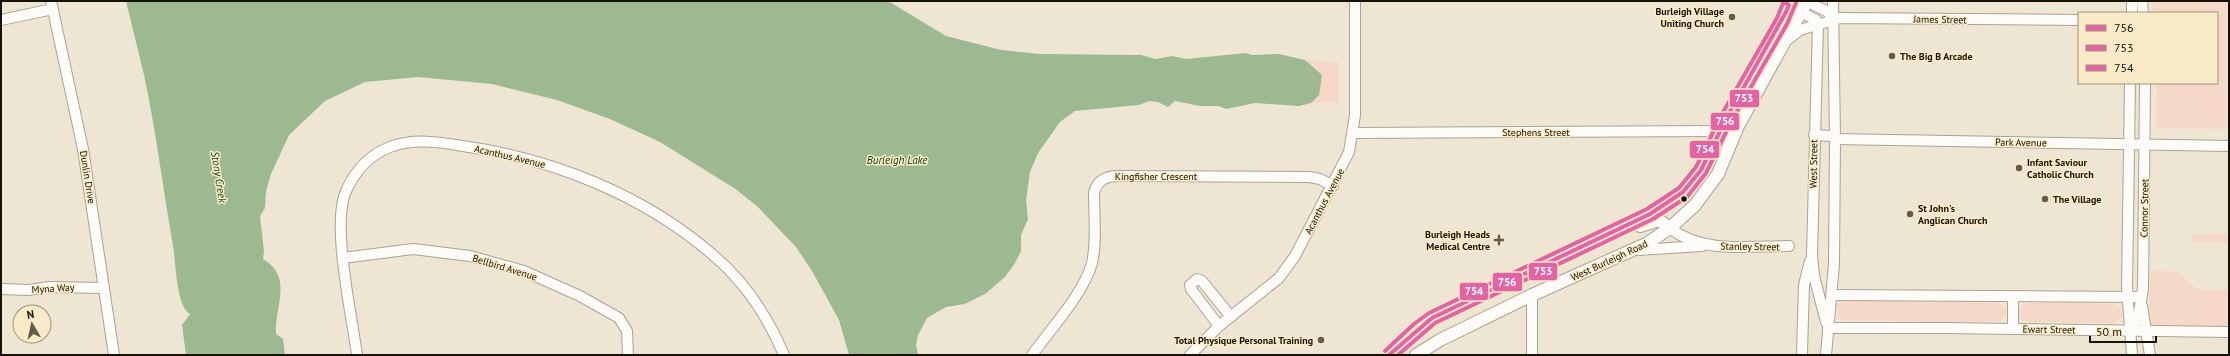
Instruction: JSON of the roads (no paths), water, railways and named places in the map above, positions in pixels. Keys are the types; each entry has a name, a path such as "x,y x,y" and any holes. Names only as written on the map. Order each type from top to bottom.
{"main road":[{"path":"1389,355 1418,328 1432,318 1650,214 1683,192 1701,170 1788,2 1805,4"},
{"name":"West Burleigh Road","path":"1416,355 1440,340 1532,295 1634,250 1670,228 1695,206 1711,186 1738,126 1787,40 1805,4"},
{"path":"1563,255 1595,248 1653,221 1661,221 1670,228"}],"street":[{"name":"Acanthus Avenue","path":"1195,353 1219,326 1278,278 1295,256 1333,186 1349,152 1355,115 1355,1"},
{"name":"West Street","path":"1824,1 1833,17"},
{"name":"West Street","path":"1826,355 1833,290 1835,140 1833,1"},
{"path":"2132,1 2132,12"},
{"path":"2142,1 2144,12"},
{"path":"1787,40 1800,30 1833,17 1826,10 1805,4"},
{"path":"1805,4 1818,24"},
{"path":"1,20 52,5"},
{"name":"Dunlin Drive","path":"52,5 84,149 114,355"},
{"name":"James Street","path":"1833,17 2078,20"},
{"name":"West Street","path":"1818,24 1812,255 1815,280 1828,328"},
{"path":"1818,44 1827,40 1834,44"},
{"name":"Connor Street","path":"2130,84 2127,297 2132,355"},
{"name":"Connor Street","path":"2131,331 2137,320 2141,300 2145,84"},
{"name":"Stephens Street","path":"1353,133 1720,131"},
{"name":"Park Avenue","path":"1814,135 1831,136 1835,140 2129,143 2229,146"},
{"name":"Acanthus Avenue","path":"357,355 340,216 345,192 358,170 379,152 391,146 417,141 441,142 491,150 528,159 574,174 627,198 678,228 712,254 738,279 767,319 784,355"},
{"name":"Kingfisher Crescent","path":"1032,355 1078,293 1089,271 1093,251 1094,193 1097,184 1104,178 1119,176 1309,177 1320,179 1333,186"},
{"name":"Stanley Street","path":"1670,228 1692,241 1712,245"},
{"name":"Stanley Street","path":"1634,250 1712,245 1789,246"},
{"name":"Bellbird Avenue","path":"344,258 414,248 470,256 524,271 580,296 619,318 628,331 628,355"},
{"path":"1802,352 1804,285 1812,255"},
{"path":"1219,326 1191,289 1190,285 1193,281 1198,279 1202,281 1231,317"},
{"path":"1815,280 1824,289 1833,290 2013,297 2127,297 2141,300 2150,355"},
{"name":"Myna Way","path":"1,289 28,290 49,287 104,288"},
{"path":"1821,304 1833,290"},
{"path":"1532,295 1532,355"},
{"name":"Ewart Street","path":"2012,329 2013,297"},
{"name":"Ewart Street","path":"1828,328 2229,332"},
{"path":"1827,344 1831,355"}],"water":[{"name":"Burleigh Lake","path":"126,1 888,1 946,36 1001,50 1040,54 1141,55 1156,59 1172,56 1186,59 1246,53 1252,55 1279,54 1305,60 1322,75 1319,95 1311,103 1299,106 1255,103 1226,109 1219,106 1200,106 1175,101 1168,107 1158,102 1149,101 1139,105 1075,111 1060,122 1038,153 1030,172 1026,200 1028,219 1021,235 1021,251 1015,263 1005,277 985,294 965,304 946,307 927,318 918,335 916,345 918,355 849,355 839,320 812,271 796,247 757,206 734,188 660,142 610,119 557,100 492,84 418,77 365,82 325,101 289,135 271,174 266,191 265,208 260,216 264,251 263,259 272,266 278,275 280,293 276,334 283,339 285,355 186,355 182,325 190,314 185,309 179,293 152,117 144,75"}],"place":[{"name":"Burleigh Village Uniting Church","path":"1732,17"},
{"name":"The Big B Arcade","path":"1892,56"},
{"name":"Infant Saviour Catholic Church","path":"2019,168"},
{"name":"The Village","path":"2045,199"},
{"name":"St John's Anglican Church","path":"1910,214"},
{"name":"Burleigh Heads Medical Centre","path":"1499,240"},
{"name":"Total Physique Personal Training","path":"1321,340"}],"water label":[{"name":"Stony Creek","path":"219,177"}]}
